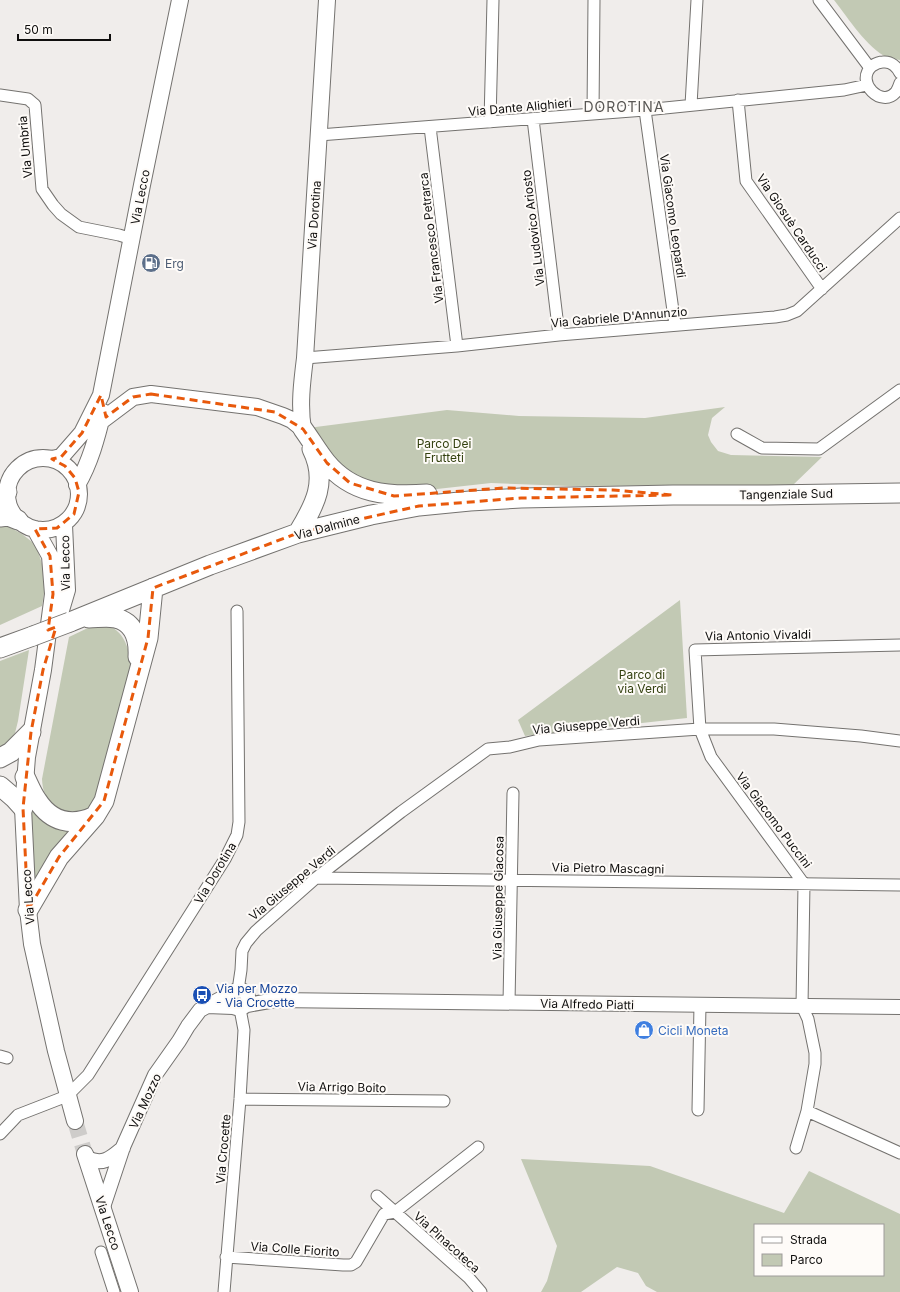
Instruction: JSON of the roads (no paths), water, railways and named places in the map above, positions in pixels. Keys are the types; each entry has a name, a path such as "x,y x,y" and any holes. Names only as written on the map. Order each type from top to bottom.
{"highway":[{"path":"303,430 327,463 350,483 362,489 394,496 504,488 613,490 673,495"},
{"path":"298,533 312,507 319,487 319,473 316,456 303,430"},
{"name":"Tangenziale Sud","path":"673,495 900,493"},
{"name":"Via Dalmine","path":"0,648 75,620 210,565 298,533 365,517 419,506 470,501 520,498 673,495"},
{"path":"28,910 59,857 95,816 104,801 148,638 153,588"},
{"path":"75,620 114,618 122,620 129,625 137,636 139,646 136,680"},
{"path":"0,758 11,752 31,732"},
{"path":"25,777 37,800 51,815 63,821 75,823 85,821 95,816"},
{"path":"0,786 23,808"}],"main road":[{"name":"Via Lecco","path":"52,459 61,457 82,433 101,395 180,0"},
{"name":"Via Dorotina","path":"303,430 301,400 327,0"},
{"path":"101,421 133,397 152,394 257,407 292,420 303,430"},
{"name":"Via Lecco","path":"77,485 97,438 104,406 101,395"},
{"path":"42,458 52,459 65,466 75,478 77,485 79,492 77,507 74,514 64,525 50,529 35,529 9,518 10,507 4,495 14,473 22,465 31,460 42,458"},
{"name":"Via Lecco","path":"43,670 67,590 64,525"},
{"name":"Via Lecco","path":"35,529 50,556 52,594 43,670 31,732 25,777 23,808 28,910 32,944 56,1051 75,1121"},
{"name":"Via Lecco","path":"86,1156 130,1292"}],"street":[{"path":"171,0 175,21"},
{"path":"490,122 493,0"},
{"path":"592,114 594,0"},
{"path":"691,105 697,0"},
{"path":"819,0 870,68"},
{"path":"899,71 892,64 883,62 870,68 866,76 867,85 872,93 881,97 888,96 895,92 900,83"},
{"name":"Via Dante Alighieri","path":"319,135 645,110 844,90 867,85"},
{"name":"Via Umbria","path":"0,95 28,98 35,105 42,189 60,214 79,227 132,239"},
{"name":"Via Giosuè Carducci","path":"738,100 746,180 822,289"},
{"name":"Via Giacomo Leopardi","path":"645,110 675,325"},
{"name":"Via Ludovico Ariosto","path":"533,119 559,335"},
{"name":"Via Francesco Petrarca","path":"430,127 457,346"},
{"name":"Via Gabriele D'Annunzio","path":"304,358 457,346 559,335 787,315 797,311 900,218"},
{"path":"737,434 762,448 819,449 900,390"},
{"name":"Via Dorotina","path":"67,1096 88,1075 225,859 237,835 239,822 237,611"},
{"name":"Via Antonio Vivaldi","path":"700,729 695,650 900,645"},
{"name":"Via Giuseppe Verdi","path":"240,999 242,951 246,943 256,931 316,878 402,812 488,750 539,740 700,729 774,729 862,736 900,741"},
{"name":"Via Giacomo Puccini","path":"700,729 711,757 804,884 802,1006"},
{"name":"Via Giuseppe Giacosa","path":"509,1003 513,793"},
{"name":"Via Pietro Mascagni","path":"316,878 900,885"},
{"name":"Via Alfredo Piatti","path":"240,999 900,1007"},
{"name":"Via Mozzo","path":"103,1207 123,1147 155,1075 200,1010 207,1006 240,999"},
{"name":"Via Crocette","path":"224,1292 240,1099 244,1030 240,999"},
{"path":"698,1110 700,1005"},
{"path":"796,1148 806,1111 815,1064 808,1019 802,1006"},
{"path":"0,1134 18,1115 67,1096"},
{"name":"Via Arrigo Boito","path":"240,1099 444,1101"},
{"path":"806,1111 900,1153"},
{"path":"86,1156 92,1161 108,1159 123,1147"},
{"name":"Via Colle Fiorito","path":"226,1257 351,1265 356,1262 384,1214 395,1212 478,1147"},
{"name":"Via Pinacoteca","path":"377,1196 469,1278 481,1292"},
{"name":"Via Lecco","path":"101,1252 114,1292"}],"tunnel":[{"path":"75,1121 85,1154"}],"place":[{"name":"Erg","path":"151,263"},
{"name":"Via per Mozzo - Via Crocette","path":"202,995"},
{"name":"Cicli Moneta","path":"644,1030"}],"district":[{"name":"DOROTINA","path":"624,106"}],"park label":[{"name":"Parco Dei Frutteti","path":"444,450"},
{"name":"Parco di via Verdi","path":"642,681"}]}
